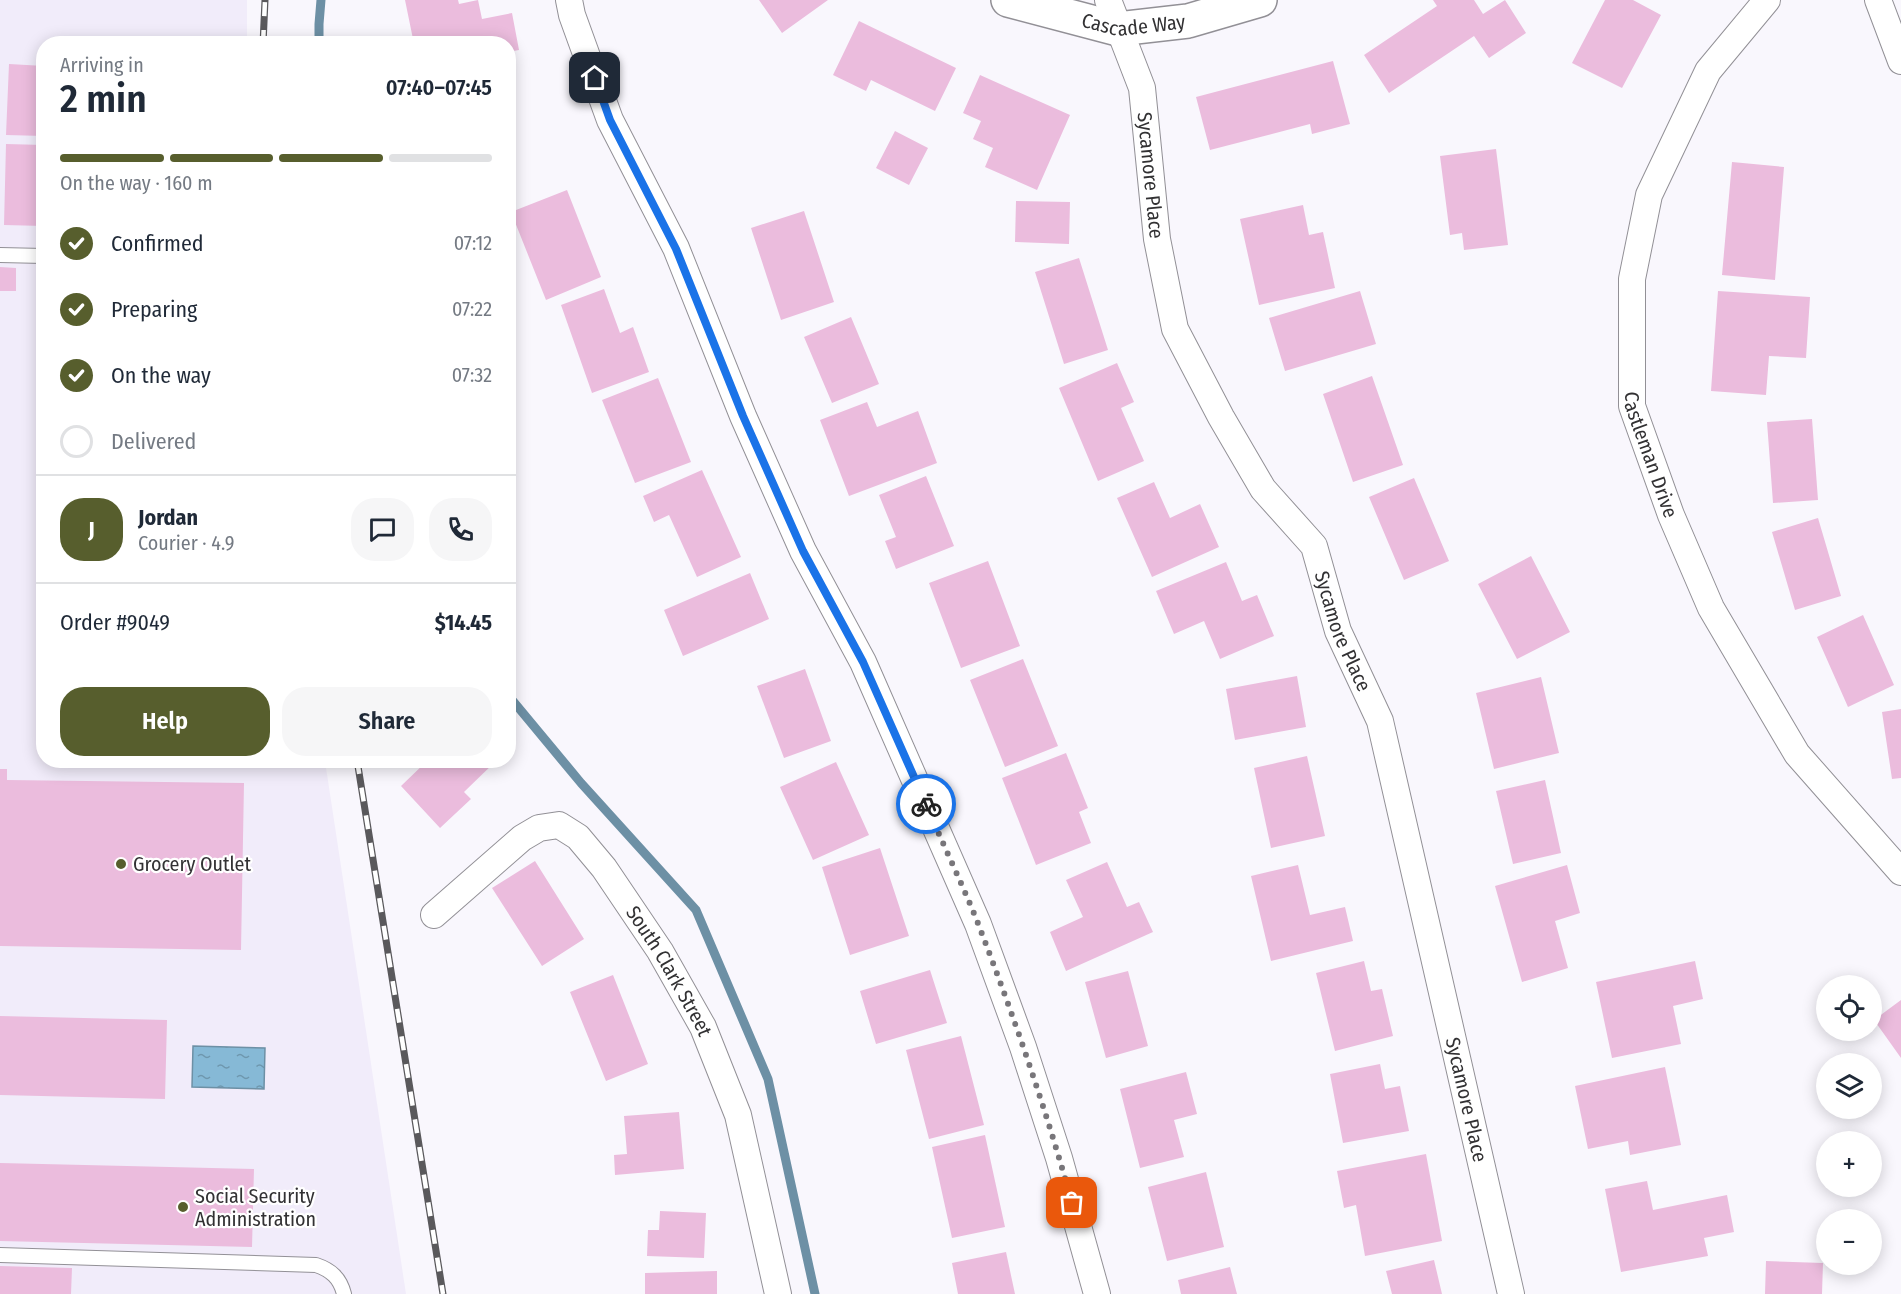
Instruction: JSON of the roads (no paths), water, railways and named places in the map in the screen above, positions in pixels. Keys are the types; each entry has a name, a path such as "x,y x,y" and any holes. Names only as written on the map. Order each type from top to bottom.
{"street":[{"path":"569,0 572,15 610,120 676,249 743,416 798,541 863,662 978,924 1023,1047 1059,1158 1096,1294"},
{"name":"Cascade Way","path":"1008,0 1188,21 1260,0"},
{"name":"Castleman Drive","path":"1767,0 1708,71 1649,195 1632,279 1632,406 1671,515 1711,608 1797,754 1901,872"},
{"path":"1878,0 1901,61"},
{"name":"Sycamore Place","path":"1113,14 1142,88 1157,239 1175,329 1221,417 1263,489 1314,546 1338,630 1380,721 1511,1294"},
{"name":"South Clark Street","path":"434,915 522,838 539,828 559,825 578,837 604,868 660,951 703,1027 738,1115 778,1294"}],"lane":[{"path":"0,255 36,256"},
{"path":"0,1255 316,1265 333,1273 340,1281 344,1294"}],"water":[{"path":"193,1046 265,1048 264,1089 192,1087"}],"waterway":[{"path":"319,36 321,0"},
{"path":"516,705 581,783 696,910 768,1079 815,1294"}],"railway":[{"path":"263,36 265,0"},
{"path":"358,768 443,1294"}],"place":[{"name":"Grocery Outlet","path":"121,864"},
{"name":"Social Security Administration","path":"183,1207"}]}
